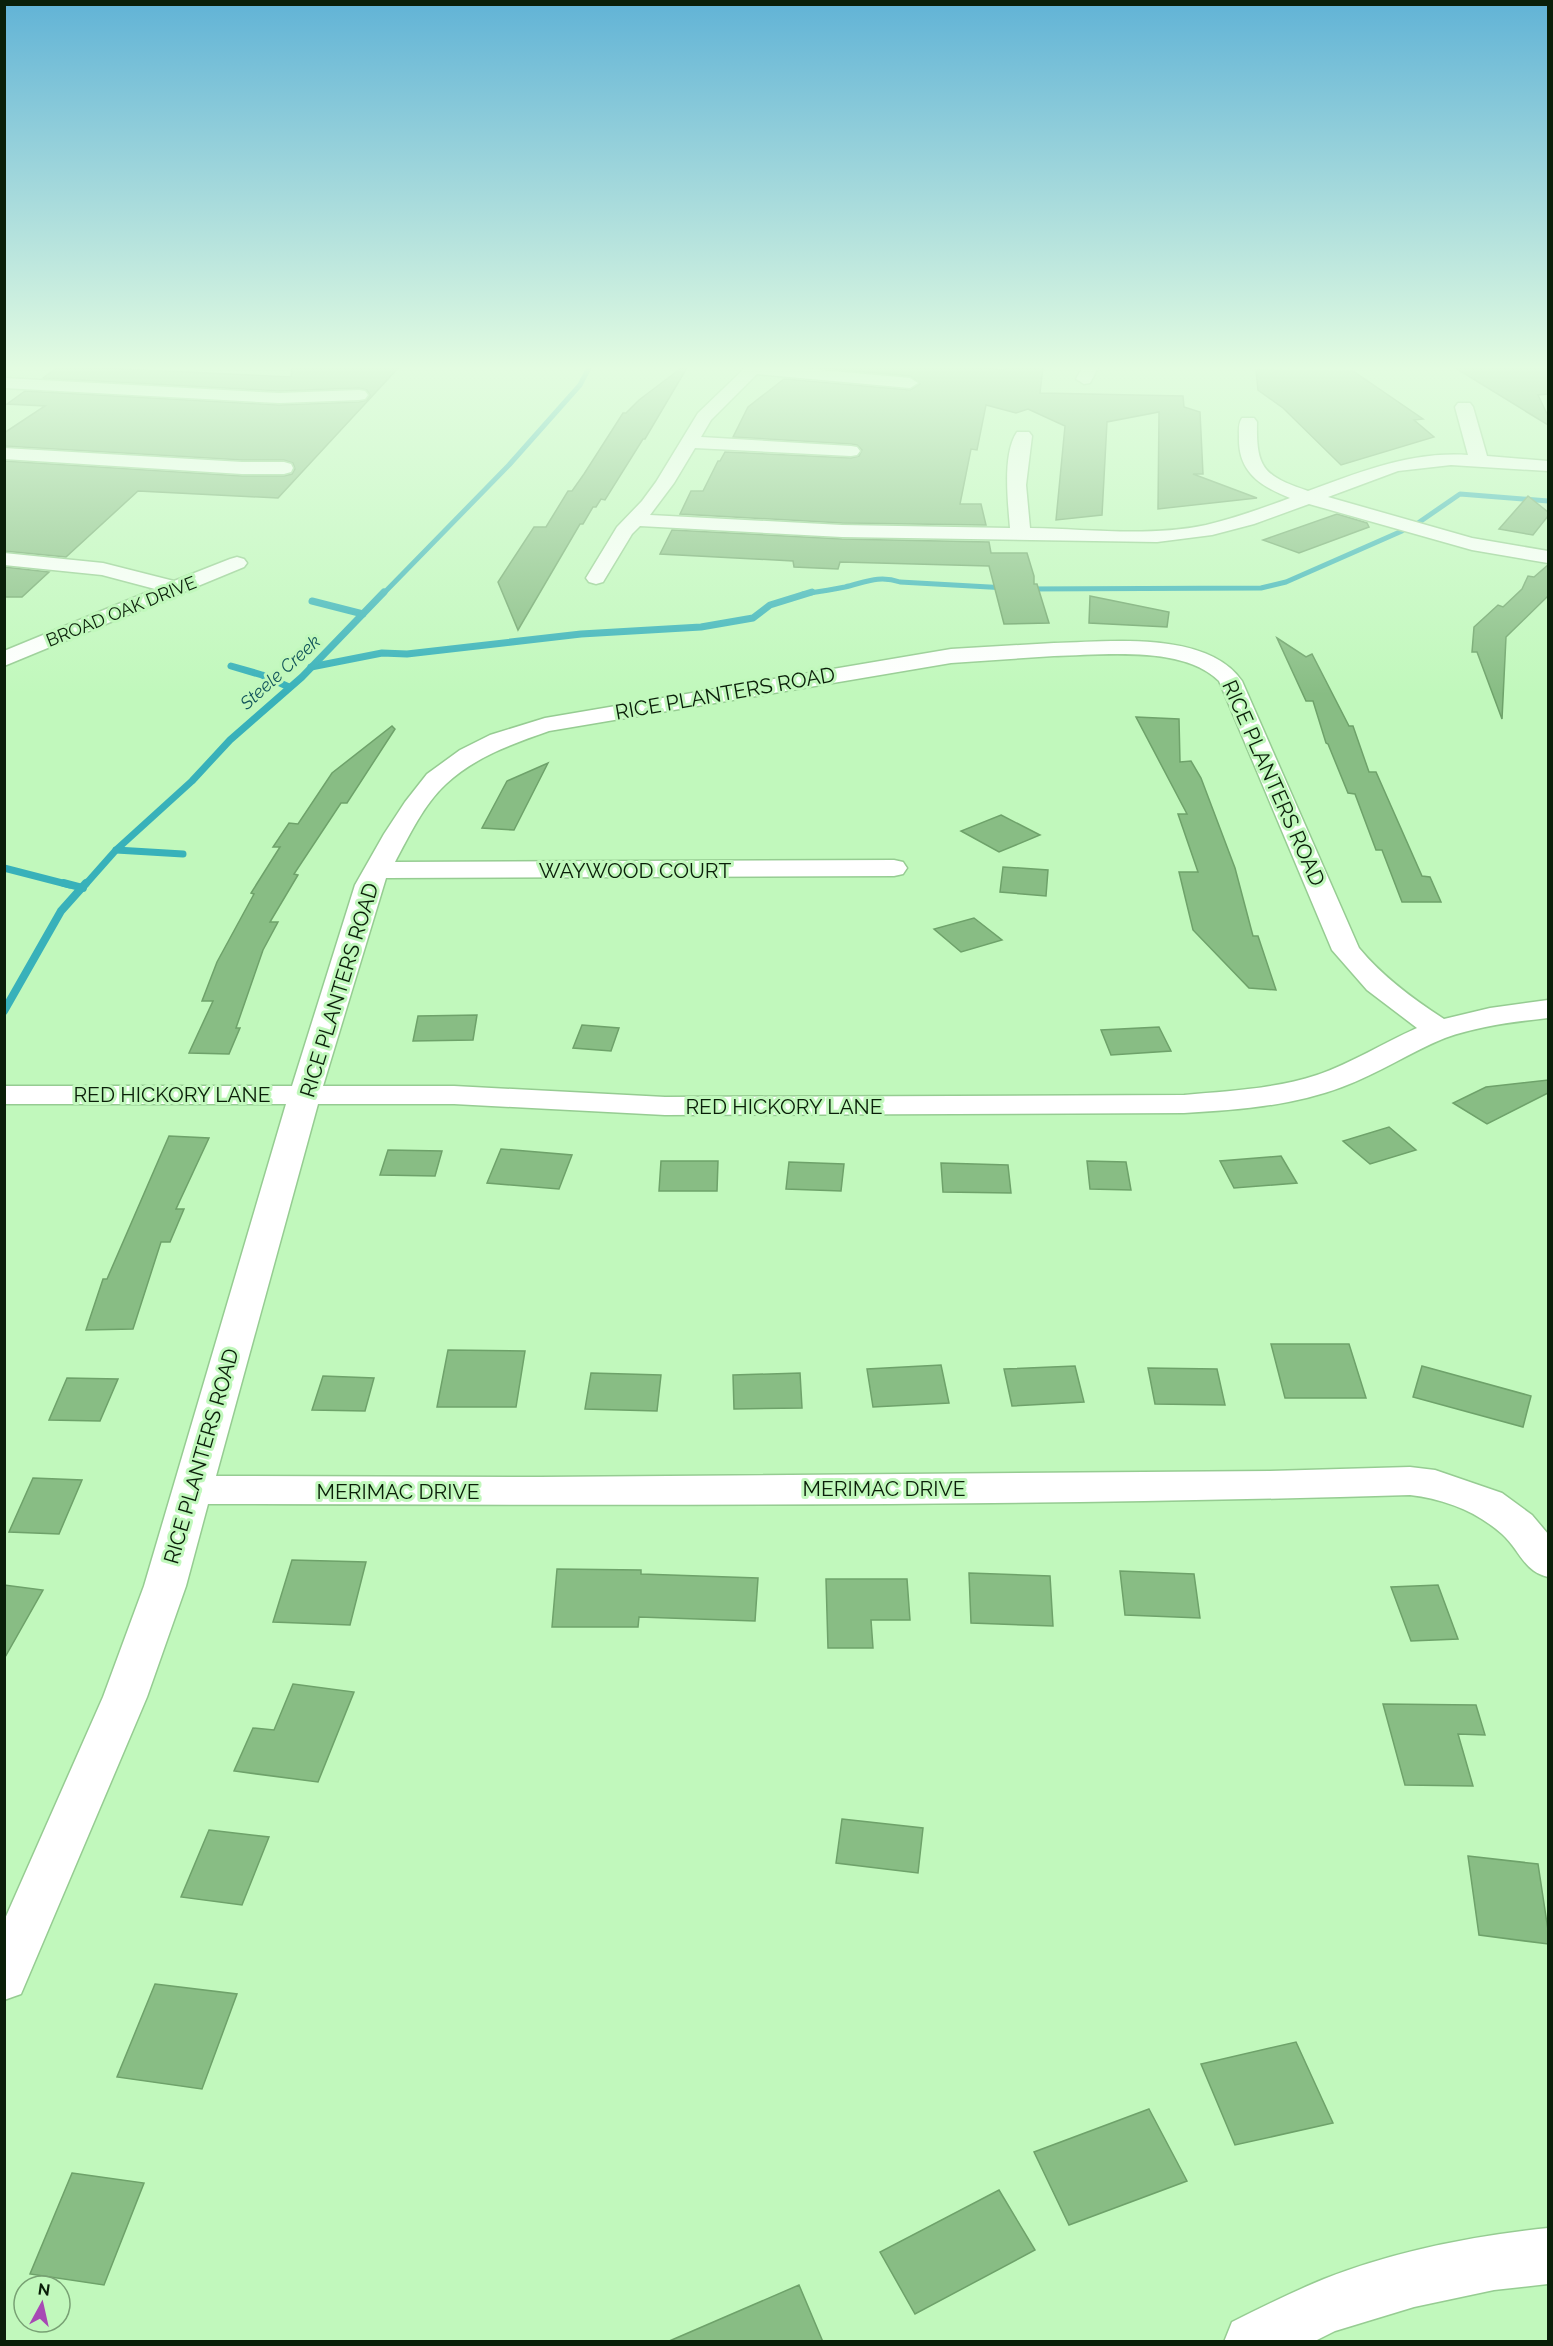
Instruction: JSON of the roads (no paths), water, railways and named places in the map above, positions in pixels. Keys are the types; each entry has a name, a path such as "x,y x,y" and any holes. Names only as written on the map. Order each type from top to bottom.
{"street":[{"path":"596,578 624,531 668,475"},
{"path":"1016,475 1015,489 1022,534"},
{"path":"1263,475 1272,482 1310,497 1450,540 1494,550 1548,557"},
{"path":"635,520 809,530 1157,536 1205,531 1247,520 1369,475"},
{"path":"4,559 103,569 175,588"},
{"name":"BROAD OAK DRIVE","path":"4,659 237,563"},
{"name":"RICE PLANTERS ROAD","path":"4,1978 125,1697 165,1586 305,1094 366,895 397,834 436,779 469,755 500,740 545,725 951,656 1040,649 1171,651 1206,660 1224,672 1231,681 1346,950 1358,966 1378,985 1440,1030"},
{"name":"WAYWOOD COURT","path":"377,870 894,868"},
{"name":"RED HICKORY LANE","path":"4,1095 454,1095 677,1106 1204,1103 1257,1098 1316,1085 1348,1074 1440,1030 1492,1017 1548,1009"},
{"name":"MERIMAC DRIVE","path":"191,1490 564,1491 1246,1485 1410,1481 1435,1484 1488,1503 1518,1525 1548,1562"},
{"path":"1252,2342 1333,2304 1418,2277 1510,2259 1548,2256"}],"waterway":[{"name":"Steele Creek","path":"383,594 499,475"},
{"path":"1418,523 1460,494 1548,501"},
{"path":"1026,589 1261,588 1286,582 1402,531"},
{"path":"808,593 879,579 1007,588"},
{"name":"Steele Creek","path":"363,614 384,592"},
{"path":"312,667 382,653 407,654 581,634 701,627 753,618 770,605 808,593"},
{"path":"803,594 808,593"},
{"path":"312,601 363,614"},
{"name":"Steele Creek","path":"312,667 363,614"},
{"path":"231,666 262,675 289,687"},
{"name":"Steele Creek","path":"116,850 192,781 230,740 312,667"},
{"name":"Steele Creek","path":"85,885 116,850"},
{"path":"116,850 183,854"},
{"path":"4,868 70,885"},
{"path":"64,883 82,888"},
{"name":"Steele Creek","path":"82,888 86,883"},
{"name":"Steele Creek","path":"4,1011 61,911 82,888"}]}
